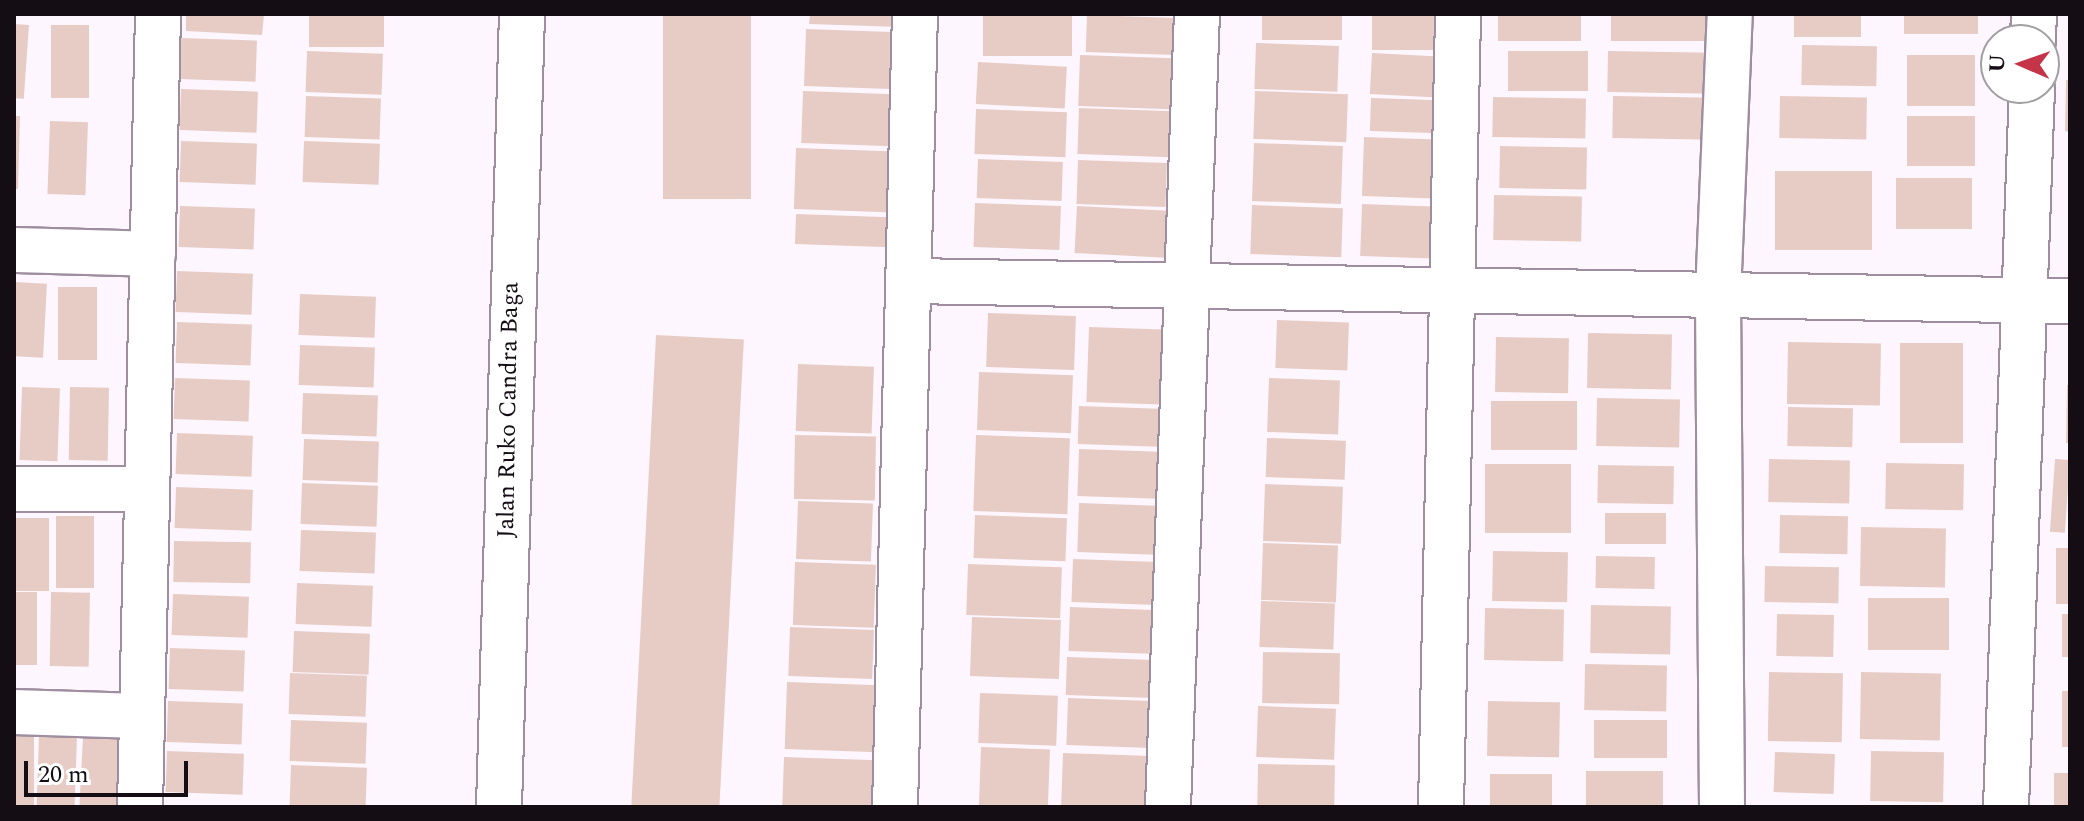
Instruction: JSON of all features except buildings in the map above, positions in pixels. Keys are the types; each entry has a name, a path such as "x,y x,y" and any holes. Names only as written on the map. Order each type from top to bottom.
{"street":[{"path":"140,807 158,14"},
{"name":"Jalan Ruko Candra Baga","path":"499,807 522,14"},
{"path":"895,807 915,14"},
{"path":"1168,807 1197,14"},
{"path":"1441,807 1448,291 1458,14"},
{"path":"1722,807 1718,295 1730,14"},
{"path":"2006,807 2032,104"},
{"path":"14,250 153,254"},
{"path":"910,281 2070,301"},
{"path":"14,489 145,489"},
{"path":"14,712 141,716"}]}
